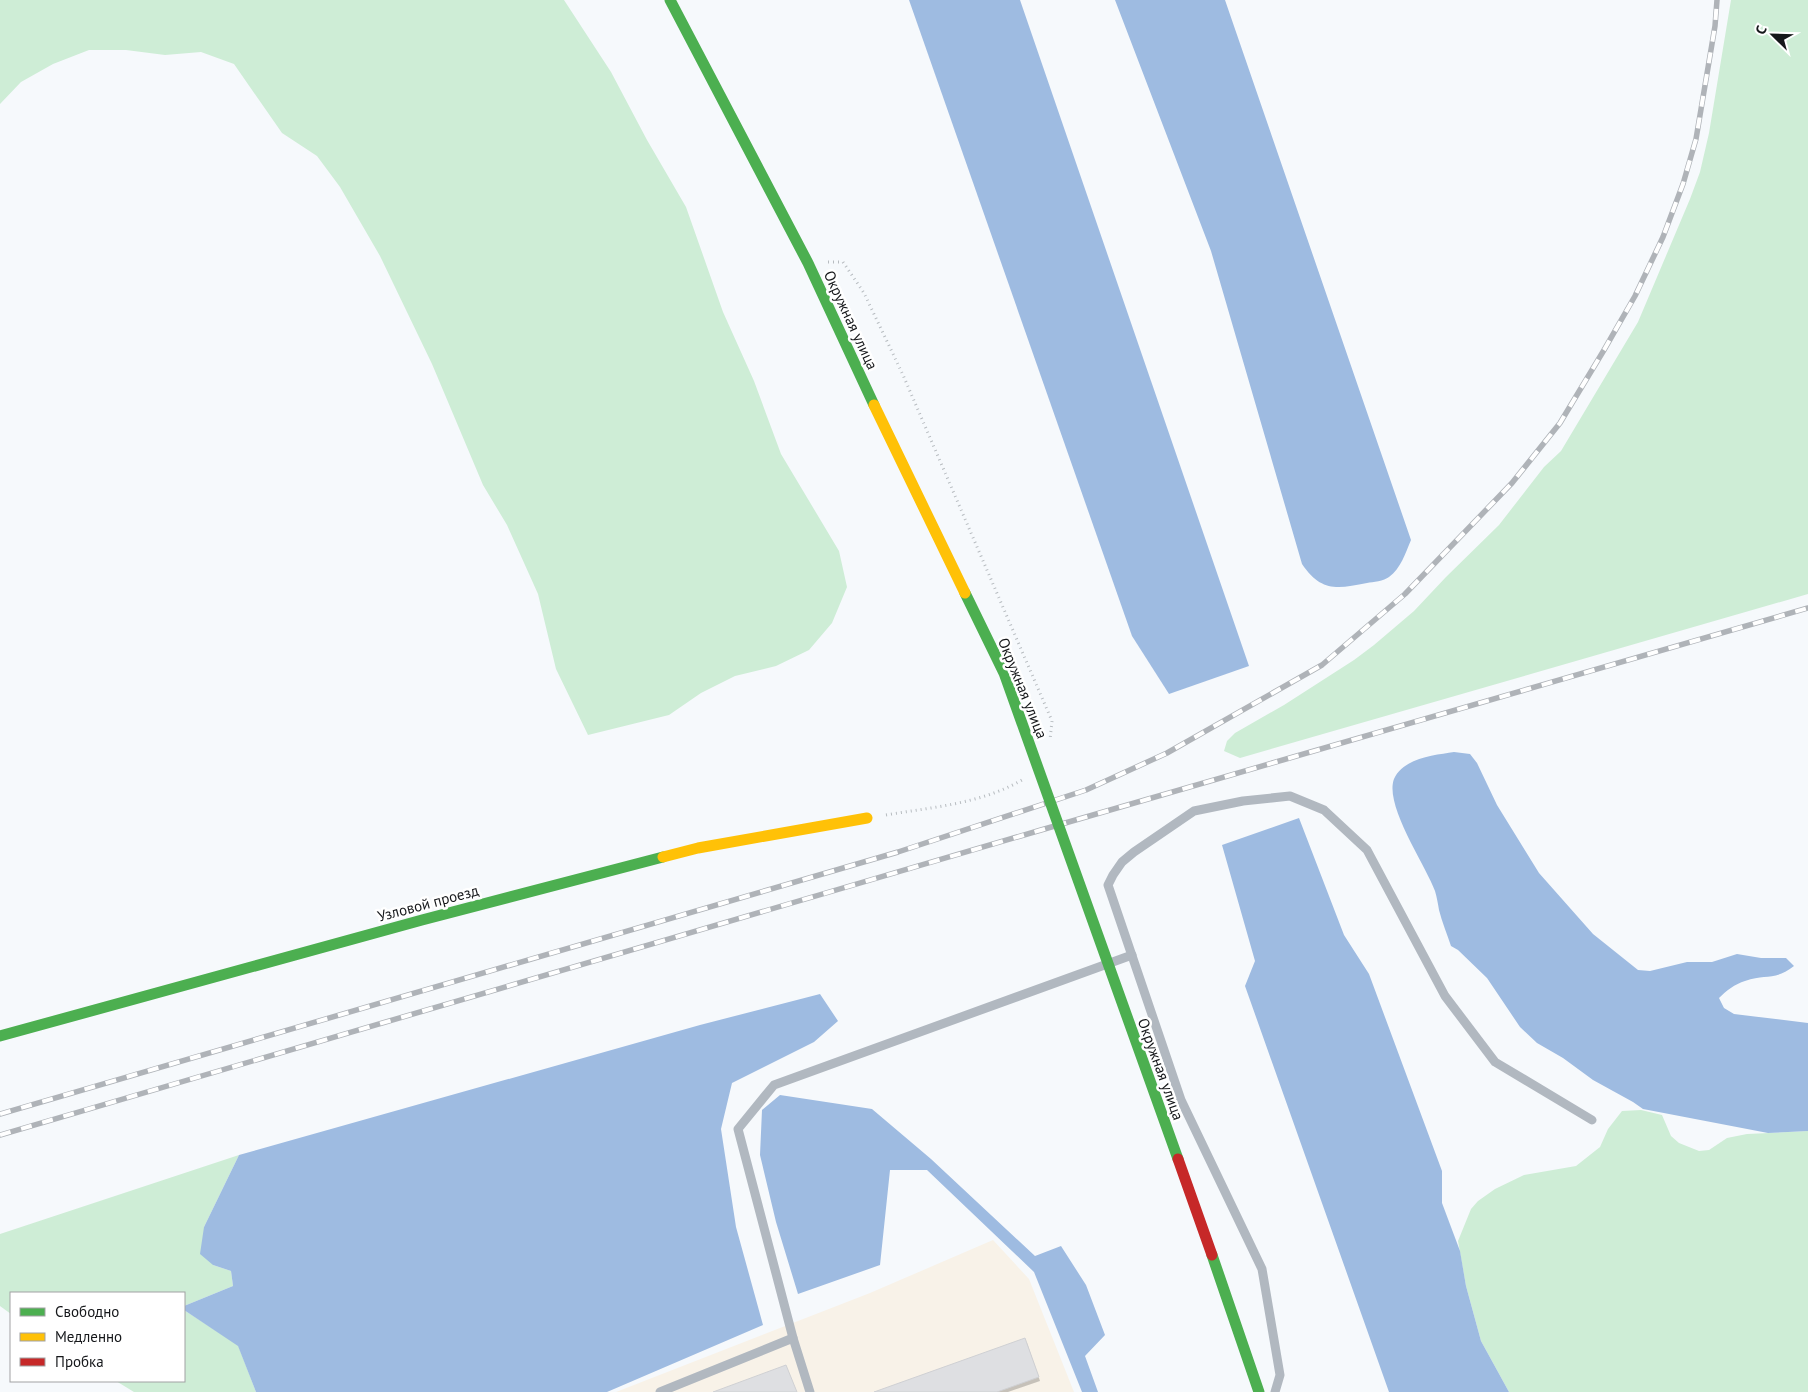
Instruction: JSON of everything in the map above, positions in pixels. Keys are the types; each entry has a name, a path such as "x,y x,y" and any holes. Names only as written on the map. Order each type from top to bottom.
{"main road":[{"name":"Окружная улица","path":"670,0 808,263 874,405 1004,672 1259,1392"},
{"name":"Узловой проезд","path":"0,1036 422,920 688,850 867,818"}],"lane":[{"path":"1275,1392 1280,1375 1262,1269 1181,1100 1108,885 1122,862 1194,811 1243,801 1290,796 1324,810 1367,850 1445,996 1495,1062 1592,1120"},
{"path":"810,1392 793,1338 738,1129 774,1086 1132,955"},
{"path":"660,1392 793,1338"}],"shaded area":[{"path":"993,1240 1029,1279 1074,1392 616,1392 870,1293"}],"green space":[{"path":"0,0 564,0 611,72 647,140 686,207 723,312 754,381 781,454 839,551 847,587 832,623 809,650 776,666 735,676 701,693 669,715 588,735 556,669 538,594 507,525 483,485 432,364 380,256 340,187 317,156 282,133 234,64 201,52 165,55 126,50 89,50 53,64 21,82 0,104"},
{"path":"1731,0 1808,0 1808,594 1240,758 1224,751 1227,741 1235,733 1284,705 1354,660 1414,611 1499,525 1544,467 1561,451 1638,322 1690,199 1700,172 1709,133"},
{"path":"1641,1110 1662,1115 1671,1136 1679,1143 1699,1151 1709,1150 1727,1138 1747,1134 1808,1131 1808,1392 1509,1392 1481,1341 1466,1286 1458,1241 1471,1209 1478,1201 1495,1189 1524,1175 1576,1166 1600,1147 1608,1129 1622,1111"},
{"path":"239,1155 204,1227 213,1265 231,1271 233,1286 185,1306 185,1292 10,1292 10,1313 0,1306 0,1234"},
{"path":"185,1311 238,1345 256,1392 134,1392 118,1382 185,1382"}],"water":[{"path":"909,0 1020,0 1249,666 1169,694 1132,636"},
{"path":"1115,0 1225,0 1411,540 1400,565 1387,578 1347,586 1330,586 1316,580 1302,564 1211,251"},
{"path":"1454,752 1470,754 1477,763 1497,805 1539,873 1593,934 1638,970 1650,971 1687,962 1712,962 1737,954 1761,958 1786,958 1794,966 1775,976 1741,982 1719,998 1724,1008 1734,1014 1808,1023 1808,1131 1768,1133 1643,1109 1593,1080 1563,1058 1537,1043 1520,1027 1487,978 1458,950 1451,946 1440,914 1435,891 1407,835 1395,804 1394,779 1398,772 1405,766 1420,759"},
{"path":"1299,818 1344,935 1369,974 1442,1171 1442,1203 1460,1251 1466,1286 1481,1341 1509,1392 1389,1392 1245,986 1255,961 1222,845"},
{"path":"820,994 838,1021 814,1042 732,1083 721,1129 736,1227 763,1325 607,1392 256,1392 238,1346 185,1311 185,1306 233,1286 231,1271 213,1265 200,1254 204,1227 239,1155 700,1025"},
{"path":"780,1095 872,1109 931,1159 1035,1256 1061,1246 1086,1285 1105,1335 1085,1356 1098,1392 1082,1392 1034,1272 927,1170 890,1170 880,1265 798,1294 776,1222 760,1155 762,1110"}],"building":[{"path":"1025,1338 1039,1377 997,1392 874,1392"},
{"path":"786,1365 797,1392 713,1392"}],"railway":[{"path":"0,1114 898,852 1086,790 1167,753 1322,665 1405,594 1512,483 1560,423 1604,350 1635,296 1663,237 1683,184 1696,139 1715,26 1717,0"},
{"path":"0,1135 1041,830 1808,608"}],"traffic: fast":[{"path":"670,0 808,263 874,405"},
{"path":"965,593 1004,673 1178,1159"},
{"path":"0,1036 422,920 663,857"},
{"path":"1212,1255 1259,1392"}],"traffic: slow":[{"path":"874,405 965,593"},
{"path":"663,857 698,848 867,818"}],"traffic: jam":[{"path":"1178,1159 1212,1255"}]}
